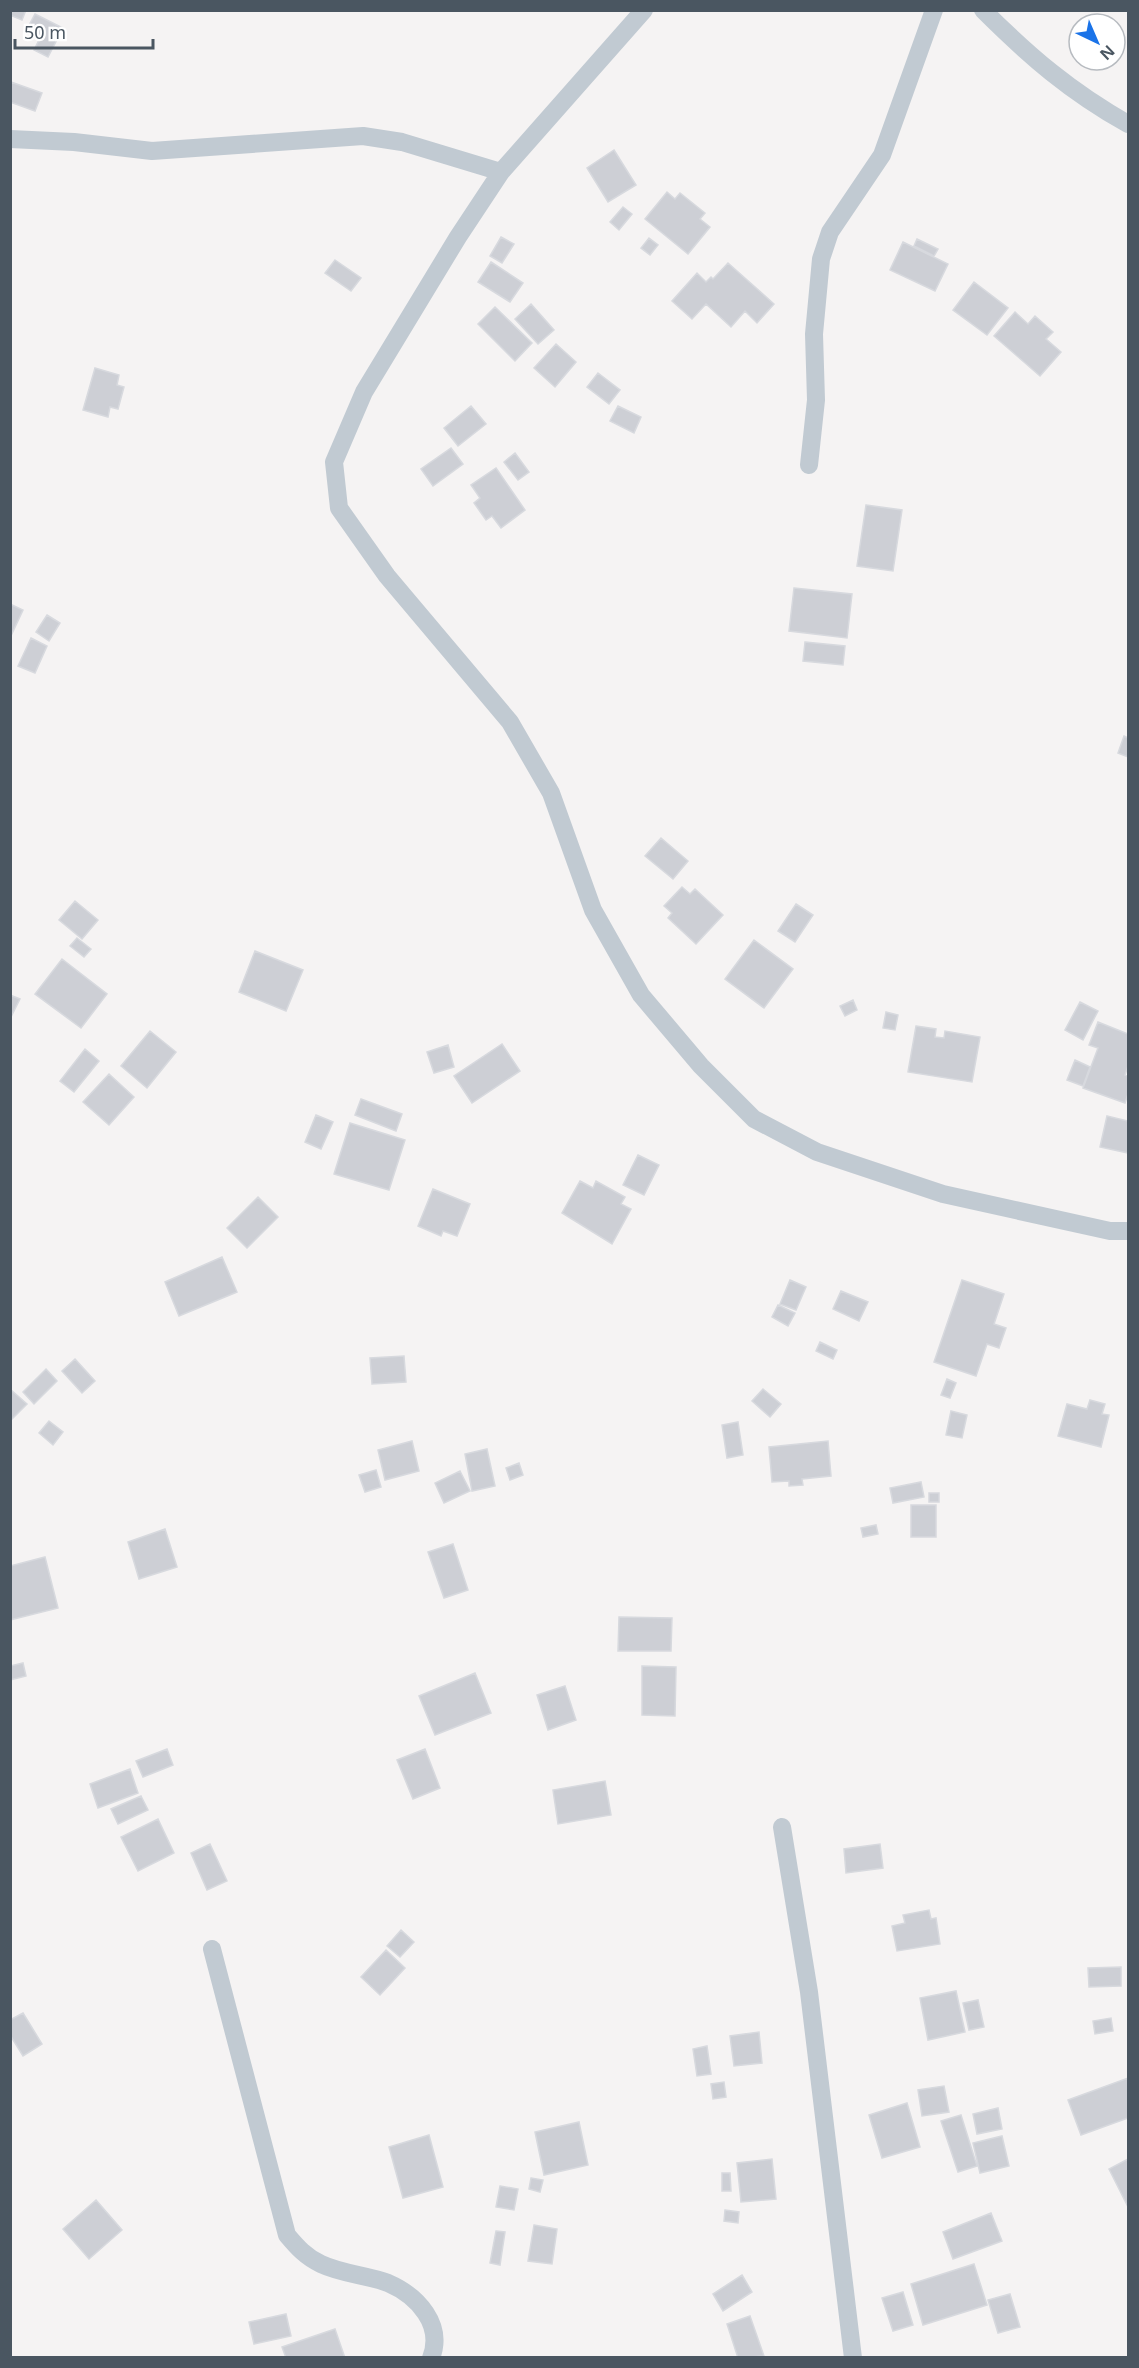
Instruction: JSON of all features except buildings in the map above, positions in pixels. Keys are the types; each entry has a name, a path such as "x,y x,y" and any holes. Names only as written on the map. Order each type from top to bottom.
{"street":[{"path":"644,10 501,172 458,237 364,392 334,462 339,507 387,576 510,722 551,793 593,910 641,995 701,1066 754,1119 817,1152 943,1194 1110,1231 1128,1231"},
{"path":"809,465 816,400 814,334 821,259 830,232 882,155 934,10"},
{"path":"983,10 1022,49 1082,98 1128,124"},
{"path":"10,139 74,142 152,151 363,136 402,142 501,172"},
{"path":"782,1827 809,1992 853,2358"},
{"path":"212,1949 287,2235 302,2252 322,2265 389,2284 415,2301 430,2317 436,2340 431,2358"}]}
